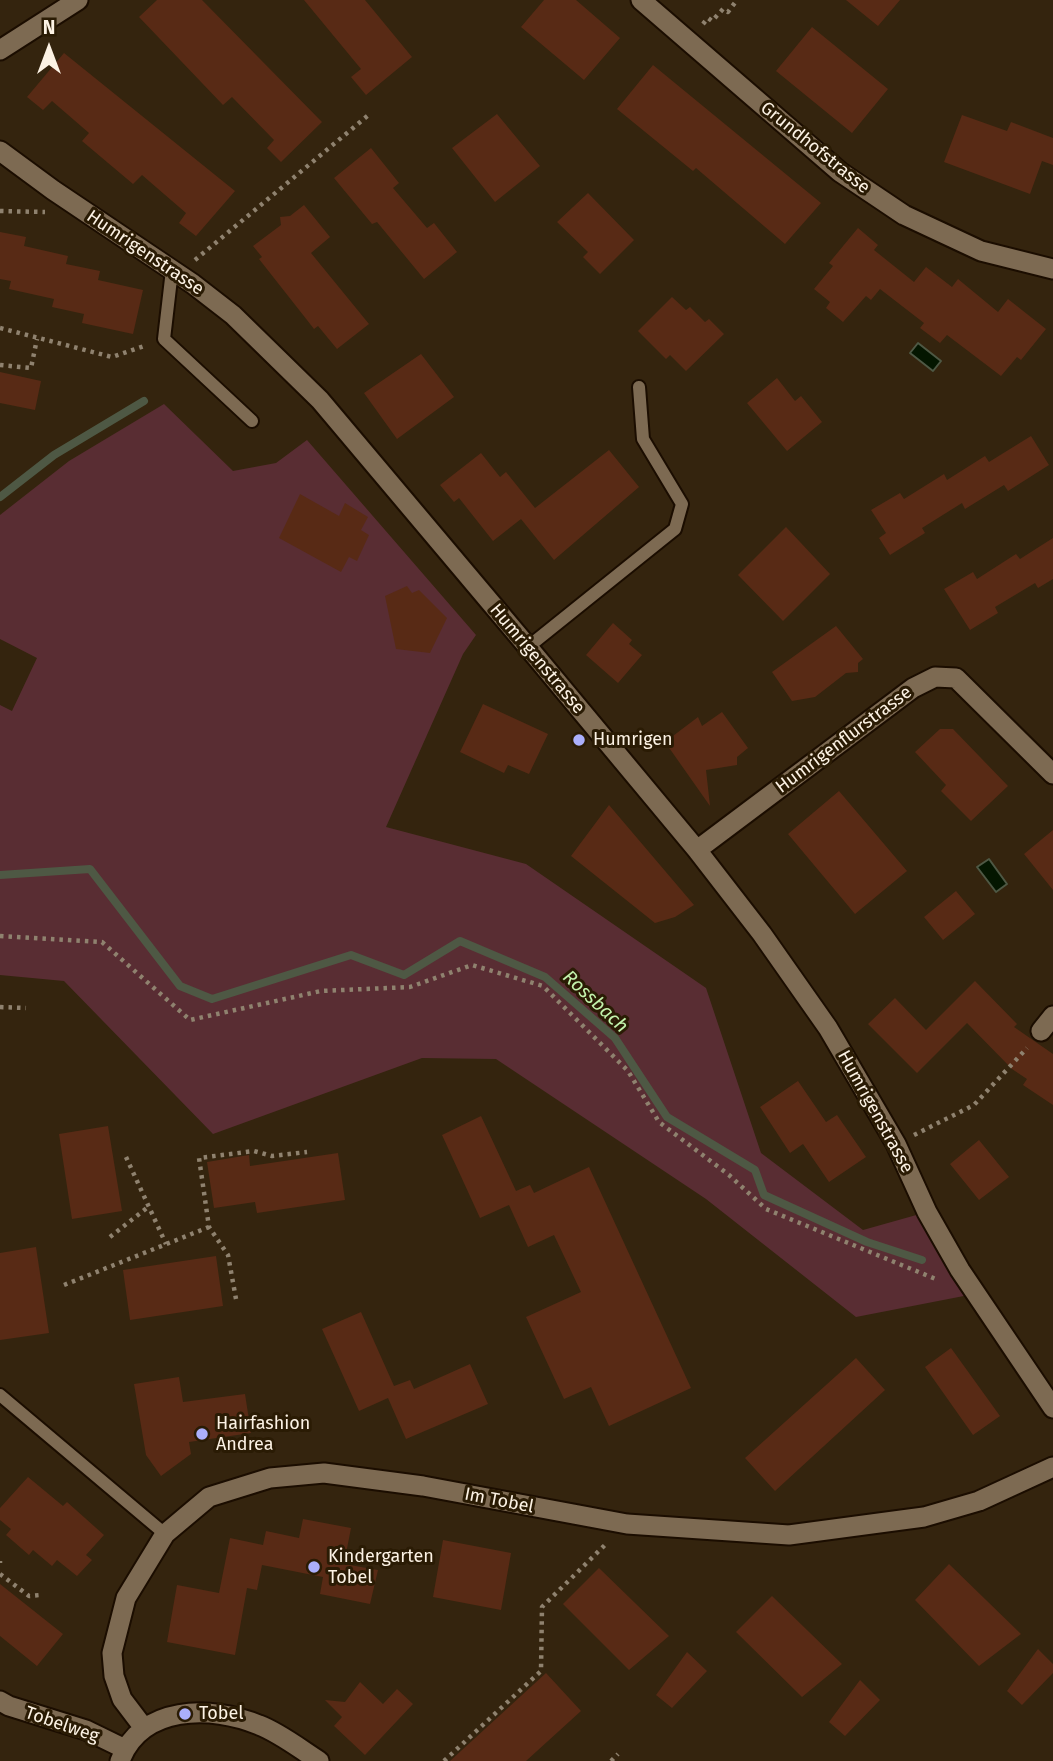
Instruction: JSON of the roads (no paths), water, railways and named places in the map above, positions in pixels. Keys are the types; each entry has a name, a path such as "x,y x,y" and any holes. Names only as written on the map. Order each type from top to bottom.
{"street":[{"path":"0,50 78,0"},
{"name":"Grundhofstrasse","path":"641,0 840,172 904,215 981,251 1053,270"},
{"name":"Humrigenstrasse","path":"0,151 233,315 320,400 528,648 697,850 762,934 828,1028 896,1144 927,1212 960,1270 1053,1408"},
{"name":"Humrigenflurstrasse","path":"697,850 913,688 935,677 956,678 1053,774"},
{"name":"Im Tobel","path":"144,1728 122,1699 114,1676 112,1653 126,1598 165,1534 209,1497 270,1478 324,1473 422,1486 627,1524 789,1535 924,1517 979,1501 1053,1467"},
{"name":"Tobelweg","path":"0,1701 86,1730 122,1755"},
{"path":"122,1755 144,1728 175,1715 211,1712 260,1725 319,1761"}],"lane":[{"path":"172,270 164,339 252,421"},
{"path":"528,648 675,529 682,504 643,439 639,387"},
{"path":"0,1395 165,1534"}],"waterway":[{"path":"0,497 54,455 144,401"},
{"name":"Rossbach","path":"0,875 90,869 180,986 212,999 351,955 404,975 460,941 545,977 615,1038 667,1117 755,1170 764,1195 867,1242 922,1260"}],"place":[{"name":"Humrigen","path":"579,740"},
{"name":"Hairfashion Andrea","path":"202,1434"},
{"name":"Kindergarten Tobel","path":"314,1567"},
{"name":"Tobel","path":"185,1714"}]}
